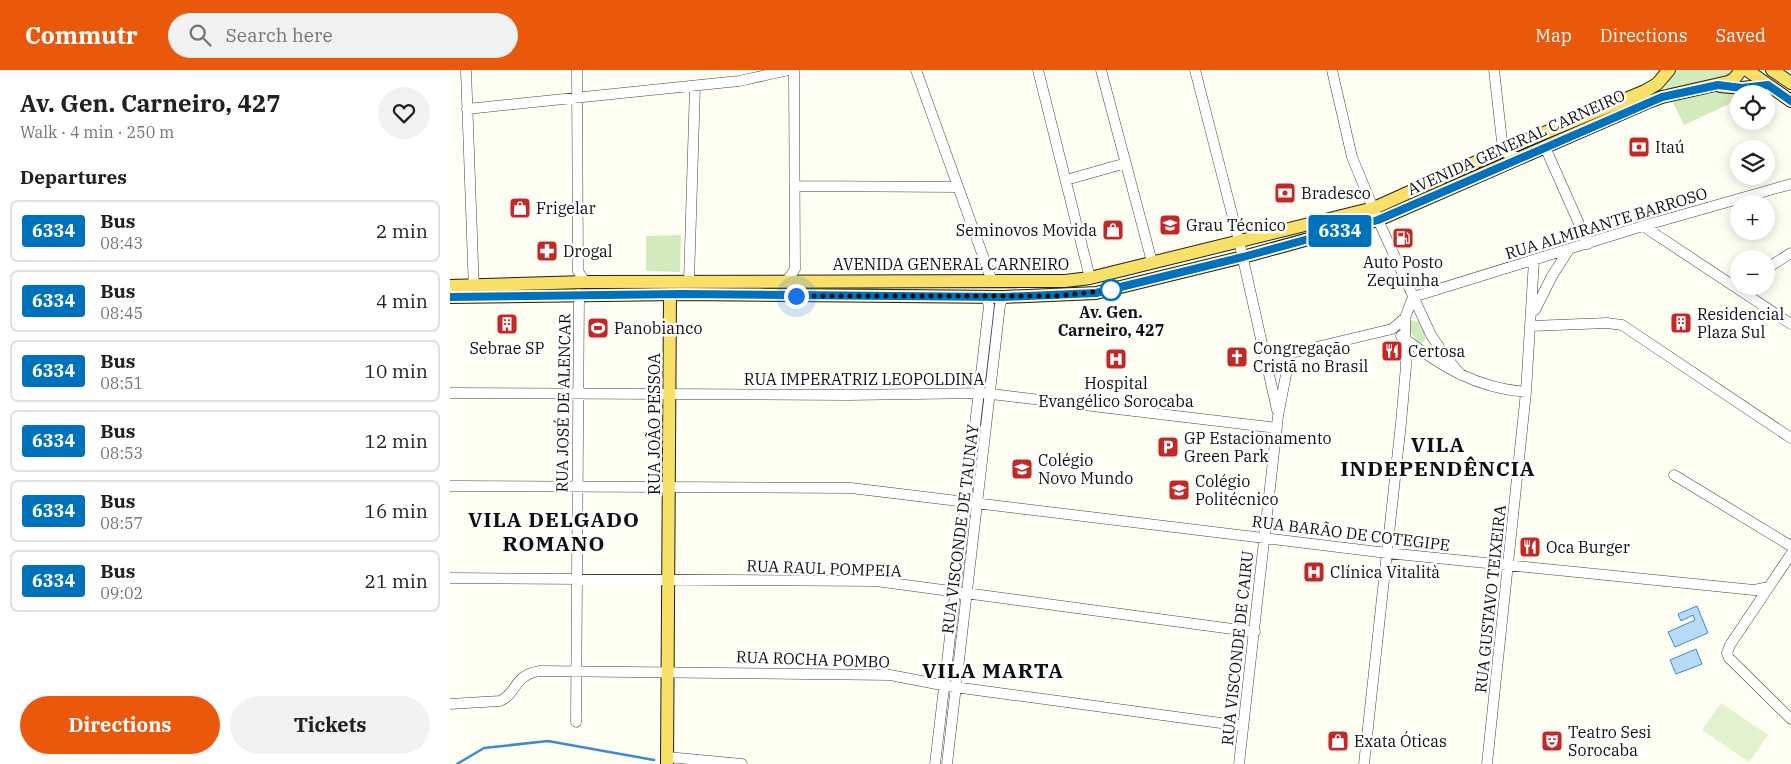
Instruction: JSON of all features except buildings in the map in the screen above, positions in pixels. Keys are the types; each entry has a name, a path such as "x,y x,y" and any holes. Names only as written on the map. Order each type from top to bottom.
{"main road":[{"name":"AVENIDA GENERAL CARNEIRO","path":"450,297 474,290 585,282 1065,281 1090,278 1239,241 1376,214 1503,150 1645,91 1660,82 1670,70"},
{"path":"1670,70 1673,82 1679,87 1692,89"},
{"path":"1718,85 1734,79 1741,70"},
{"path":"1747,70 1768,85"},
{"name":"AVENIDA GENERAL CARNEIRO","path":"450,286 474,290 579,294 1003,297 1096,293 1243,257 1376,214 1520,158 1668,95 1718,85"},
{"path":"1718,85 1730,86"},
{"path":"1775,90 1791,101"},
{"path":"658,281 670,294"},
{"name":"RUA JOÃO PESSOA","path":"667,760 670,294"}],"street":[{"path":"466,70 474,290"},
{"path":"577,70 578,271 585,282"},
{"path":"467,109 739,81 789,70"},
{"path":"787,281 795,269 794,70"},
{"path":"916,70 992,281"},
{"path":"1038,70 1090,278"},
{"path":"1101,70 1152,262"},
{"path":"1195,70 1243,257"},
{"path":"1332,70 1352,156 1376,214 1431,335 1446,358 1461,375"},
{"path":"1494,70 1503,150 1508,155 1520,158"},
{"path":"689,281 695,86"},
{"path":"1545,147 1588,244"},
{"path":"1066,180 1126,163"},
{"name":"RUA ALMIRANTE BARROSO","path":"1413,297 1568,251 1643,226 1791,184"},
{"path":"796,186 957,187"},
{"path":"1643,226 1730,281"},
{"name":"RUA GUSTAVO TEIXEIRA","path":"1531,322 1550,280 1568,251"},
{"path":"1775,263 1791,253"},
{"name":"RUA VISCONDE DE CAIRU","path":"1243,257 1278,416"},
{"path":"1546,257 1549,264 1550,280"},
{"name":"RUA GUSTAVO TEIXEIRA","path":"1487,764 1526,392 1534,260"},
{"path":"1418,308 1421,298 1430,292"},
{"name":"RUA JOSÉ DE ALENCAR","path":"576,722 579,294"},
{"path":"1751,295 1791,324"},
{"name":"RUA VISCONDE DE TAUNAY","path":"935,764 980,392 989,306 986,297"},
{"name":"RUA VISCONDE DE TAUNAY","path":"947,764 1000,305 1003,297"},
{"path":"1364,764 1406,366 1405,318 1413,297"},
{"path":"1266,359 1392,330 1405,318 1415,316 1425,322"},
{"path":"1531,322 1607,323 1622,325 1791,438"},
{"path":"1392,330 1461,375 1487,387 1526,392"},
{"path":"1406,366 1410,356 1417,348 1427,345 1431,335"},
{"name":"RUA VISCONDE DE CAIRU","path":"1239,764 1278,416 1290,354"},
{"name":"RUA IMPERATRIZ LEOPOLDINA","path":"450,393 670,395 980,392 1277,428"},
{"path":"1674,475 1791,546"},
{"name":"RUA BARÃO DE COTEGIPE","path":"450,486 851,488 1387,553 1754,590 1769,587"},
{"path":"1791,554 1730,645 1727,653 1729,658 1791,719"},
{"name":"RUA RAUL POMPEIA","path":"450,578 876,582 1255,632"},
{"name":"RUA ROCHA POMBO","path":"450,704 500,701 508,695 518,680 526,674 540,671 890,675 956,688 1244,726"},
{"path":"667,760 742,764"}],"green space":[{"path":"1657,70 1737,70 1739,85 1730,85 1729,104 1684,125"},
{"path":"681,235 680,272 646,271 646,236"},
{"path":"1412,320 1419,322 1425,332 1425,341 1421,343 1417,342 1410,331 1410,322"},
{"path":"1721,703 1768,735 1749,762 1702,730"}],"water":[{"path":"1697,606 1708,633 1675,647 1668,632 1695,620 1693,615 1681,621 1678,614"},
{"path":"1696,649 1702,664 1676,674 1670,660"}],"waterway":[{"path":"457,764 484,748 548,741 654,760"}],"bus line":[{"name":"6334","path":"450,297 681,294 1003,297 1096,293 1243,257 1378,220 1646,102 1662,97 1692,89 1718,85 1742,88 1768,85 1791,101"}],"place":[{"name":"Itaú","path":"1639,147"},
{"name":"Bradesco","path":"1285,193"},
{"name":"Frigelar","path":"520,208"},
{"name":"Grau Técnico","path":"1170,225"},
{"name":"Seminovos Movida","path":"1113,230"},
{"name":"Auto Posto Zequinha","path":"1403,238"},
{"name":"Drogal","path":"547,251"},
{"name":"Av. Gen. Carneiro, 427","path":"1111,290"},
{"name":"Residencial Plaza Sul","path":"1681,323"},
{"name":"Sebrae SP","path":"507,324"},
{"name":"Panobianco","path":"598,328"},
{"name":"Certosa","path":"1392,351"},
{"name":"Congregação Cristã no Brasil","path":"1237,357"},
{"name":"Hospital Evangélico Sorocaba","path":"1116,359"},
{"name":"GP Estacionamento Green Park","path":"1168,447"},
{"name":"Colégio Novo Mundo","path":"1022,469"},
{"name":"Colégio Politécnico","path":"1179,490"},
{"name":"Oca Burger","path":"1530,547"},
{"name":"Clínica Vitalità","path":"1314,572"},
{"name":"Exata Óticas","path":"1338,741"},
{"name":"Teatro Sesi Sorocaba","path":"1552,741"}],"district":[{"name":"VILA INDEPENDÊNCIA","path":"1438,457"},
{"name":"VILA DELGADO ROMANO","path":"554,532"},
{"name":"VILA MARTA","path":"993,671"}],"route":[{"path":"796,296 1058,296 1111,290"}]}
